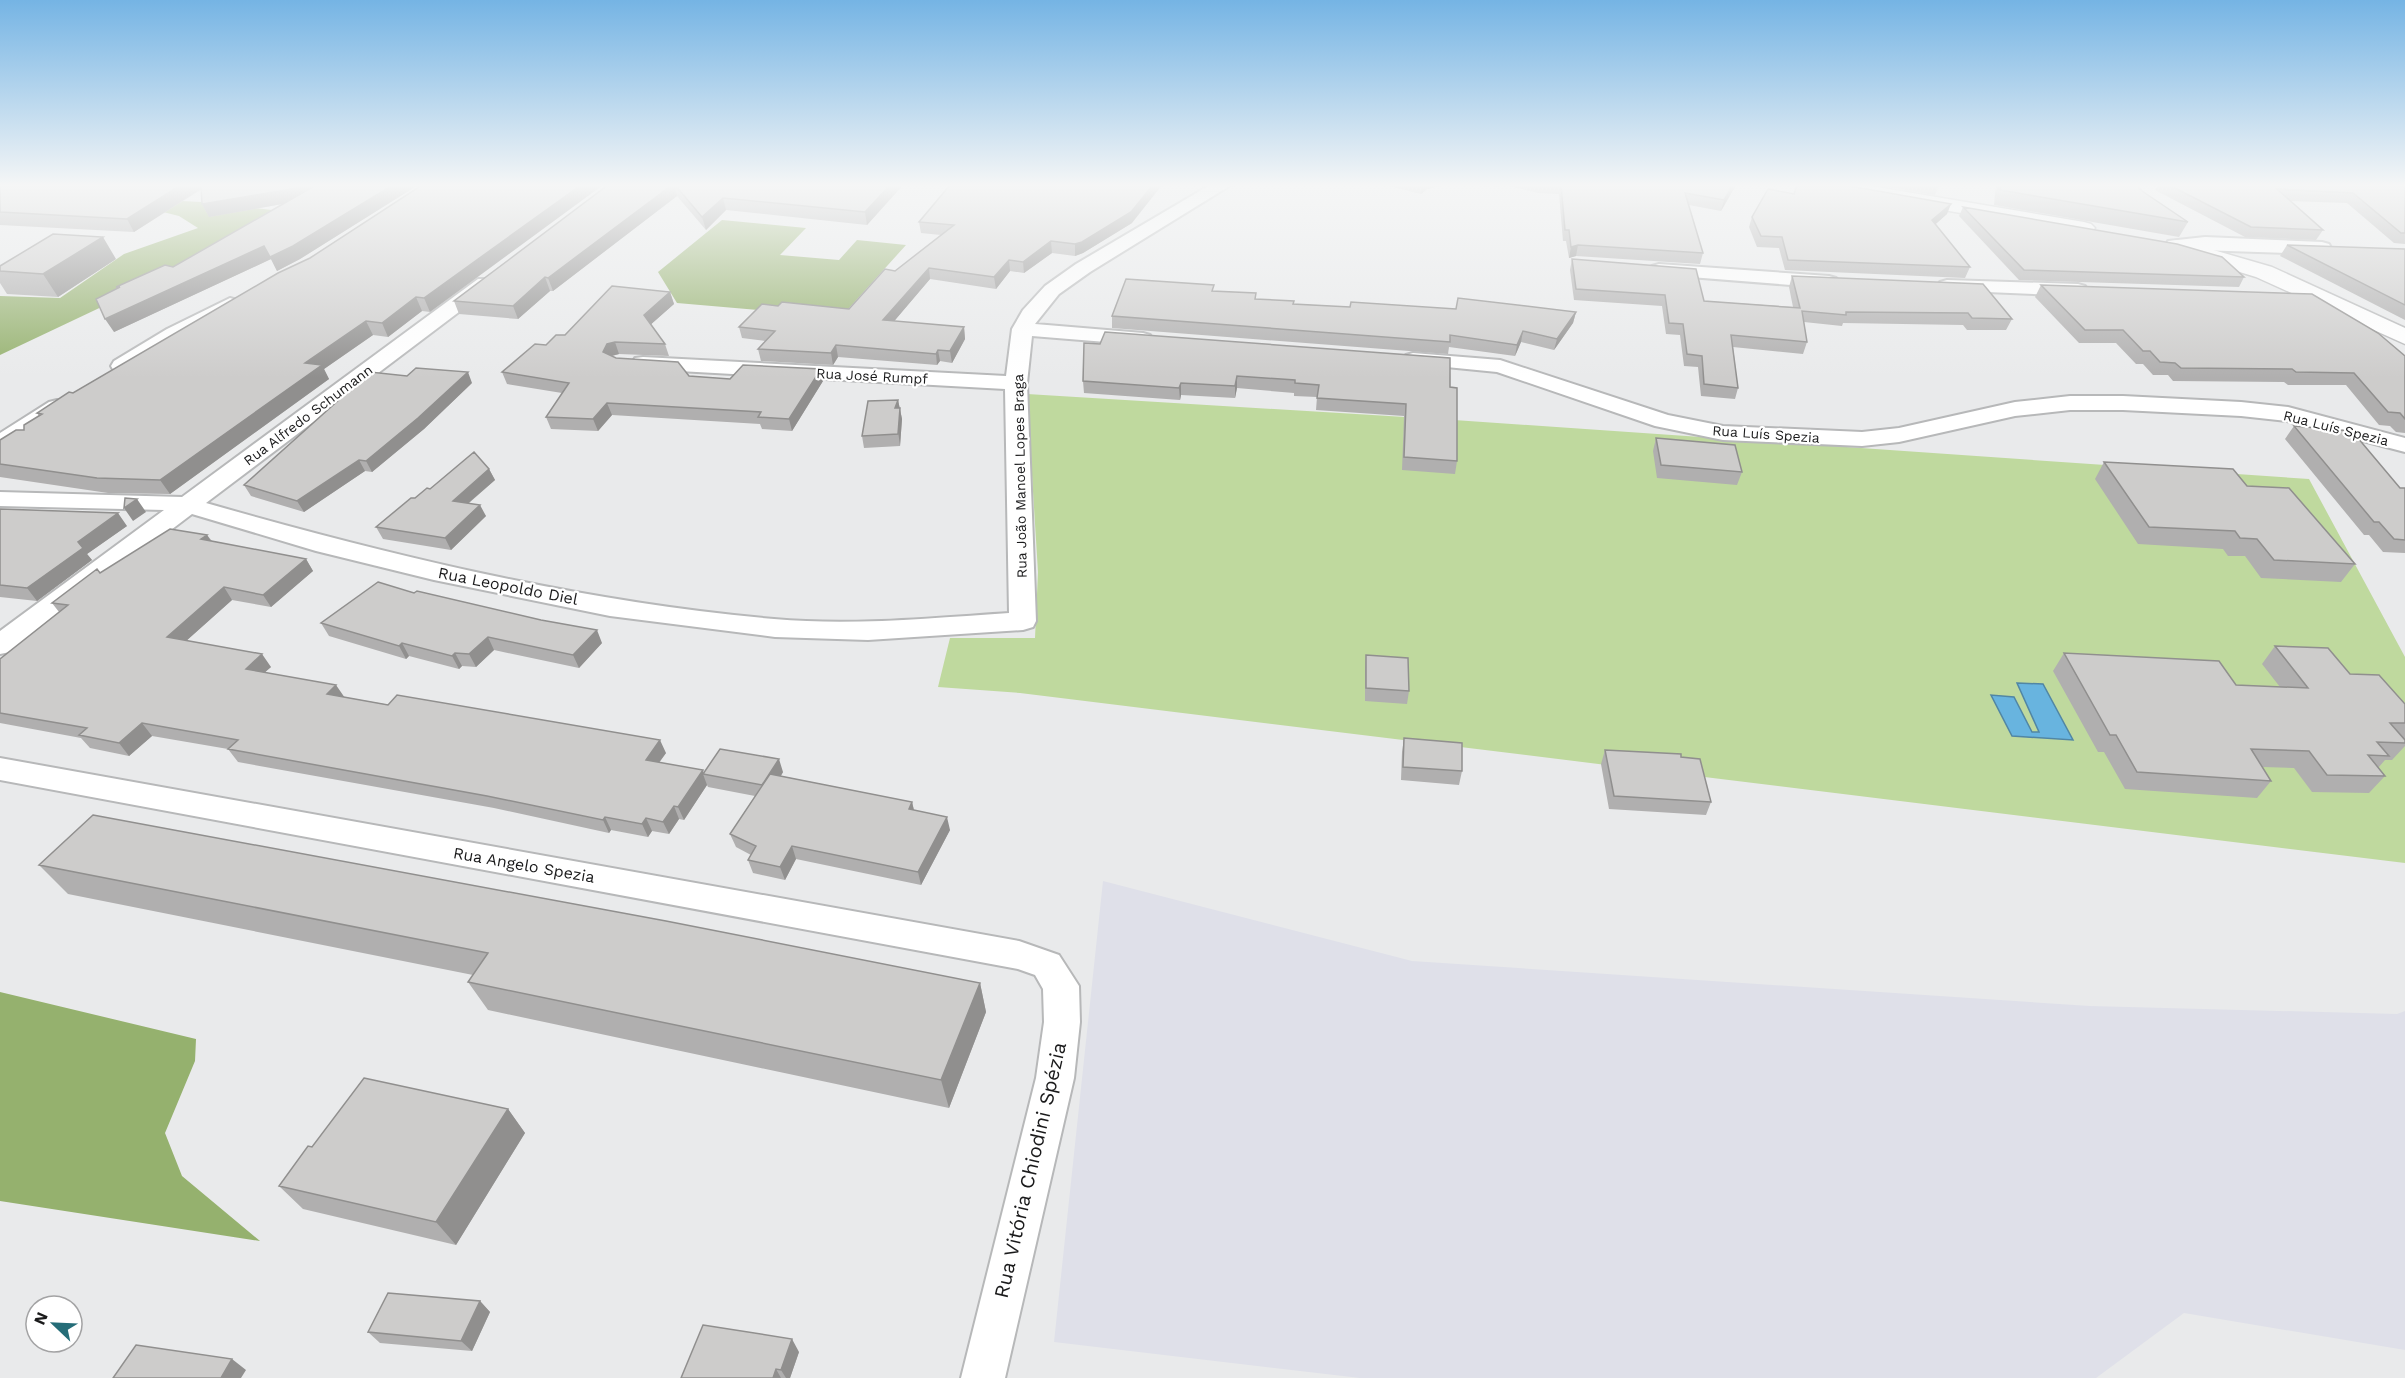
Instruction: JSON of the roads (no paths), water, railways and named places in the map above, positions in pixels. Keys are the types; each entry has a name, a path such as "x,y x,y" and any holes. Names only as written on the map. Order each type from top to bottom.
{"main road":[{"path":"2203,249 2264,272 2405,337"}],"street":[{"name":"Rua João Manoel Lopes Braga","path":"1023,621 1016,383 1022,329 1030,314 1052,290 1114,249"},
{"path":"1634,268 1843,283"},
{"name":"Rua Alfredo Schumann","path":"0,645 502,270"},
{"path":"1927,285 2095,290"},
{"path":"2274,296 2322,298"},
{"path":"106,376 174,333 243,298"},
{"path":"1022,329 1163,340"},
{"name":"Rua Luís Spezia","path":"1397,358 1500,366 1663,421 1723,433 1862,440 1899,435 2015,409 2070,403 2241,409 2288,414 2405,445"},
{"name":"Rua José Rumpf","path":"620,362 1016,383"},
{"path":"0,443 77,394"},
{"name":"Rua Leopoldo Diel","path":"0,499 152,502 187,505 325,545 434,572 610,607 775,628 868,631 1023,621"},
{"name":"Rua Angelo Spezia","path":"0,769 1019,955 1047,965"},
{"name":"Rua Vitória Chiodini Spézia","path":"983,1378 1055,1078 1062,1022 1061,986 1047,965"}],"water":[{"path":"2017,683 2043,684 2073,740 2012,736 1991,695 2014,697 2032,732 2039,732"}]}
